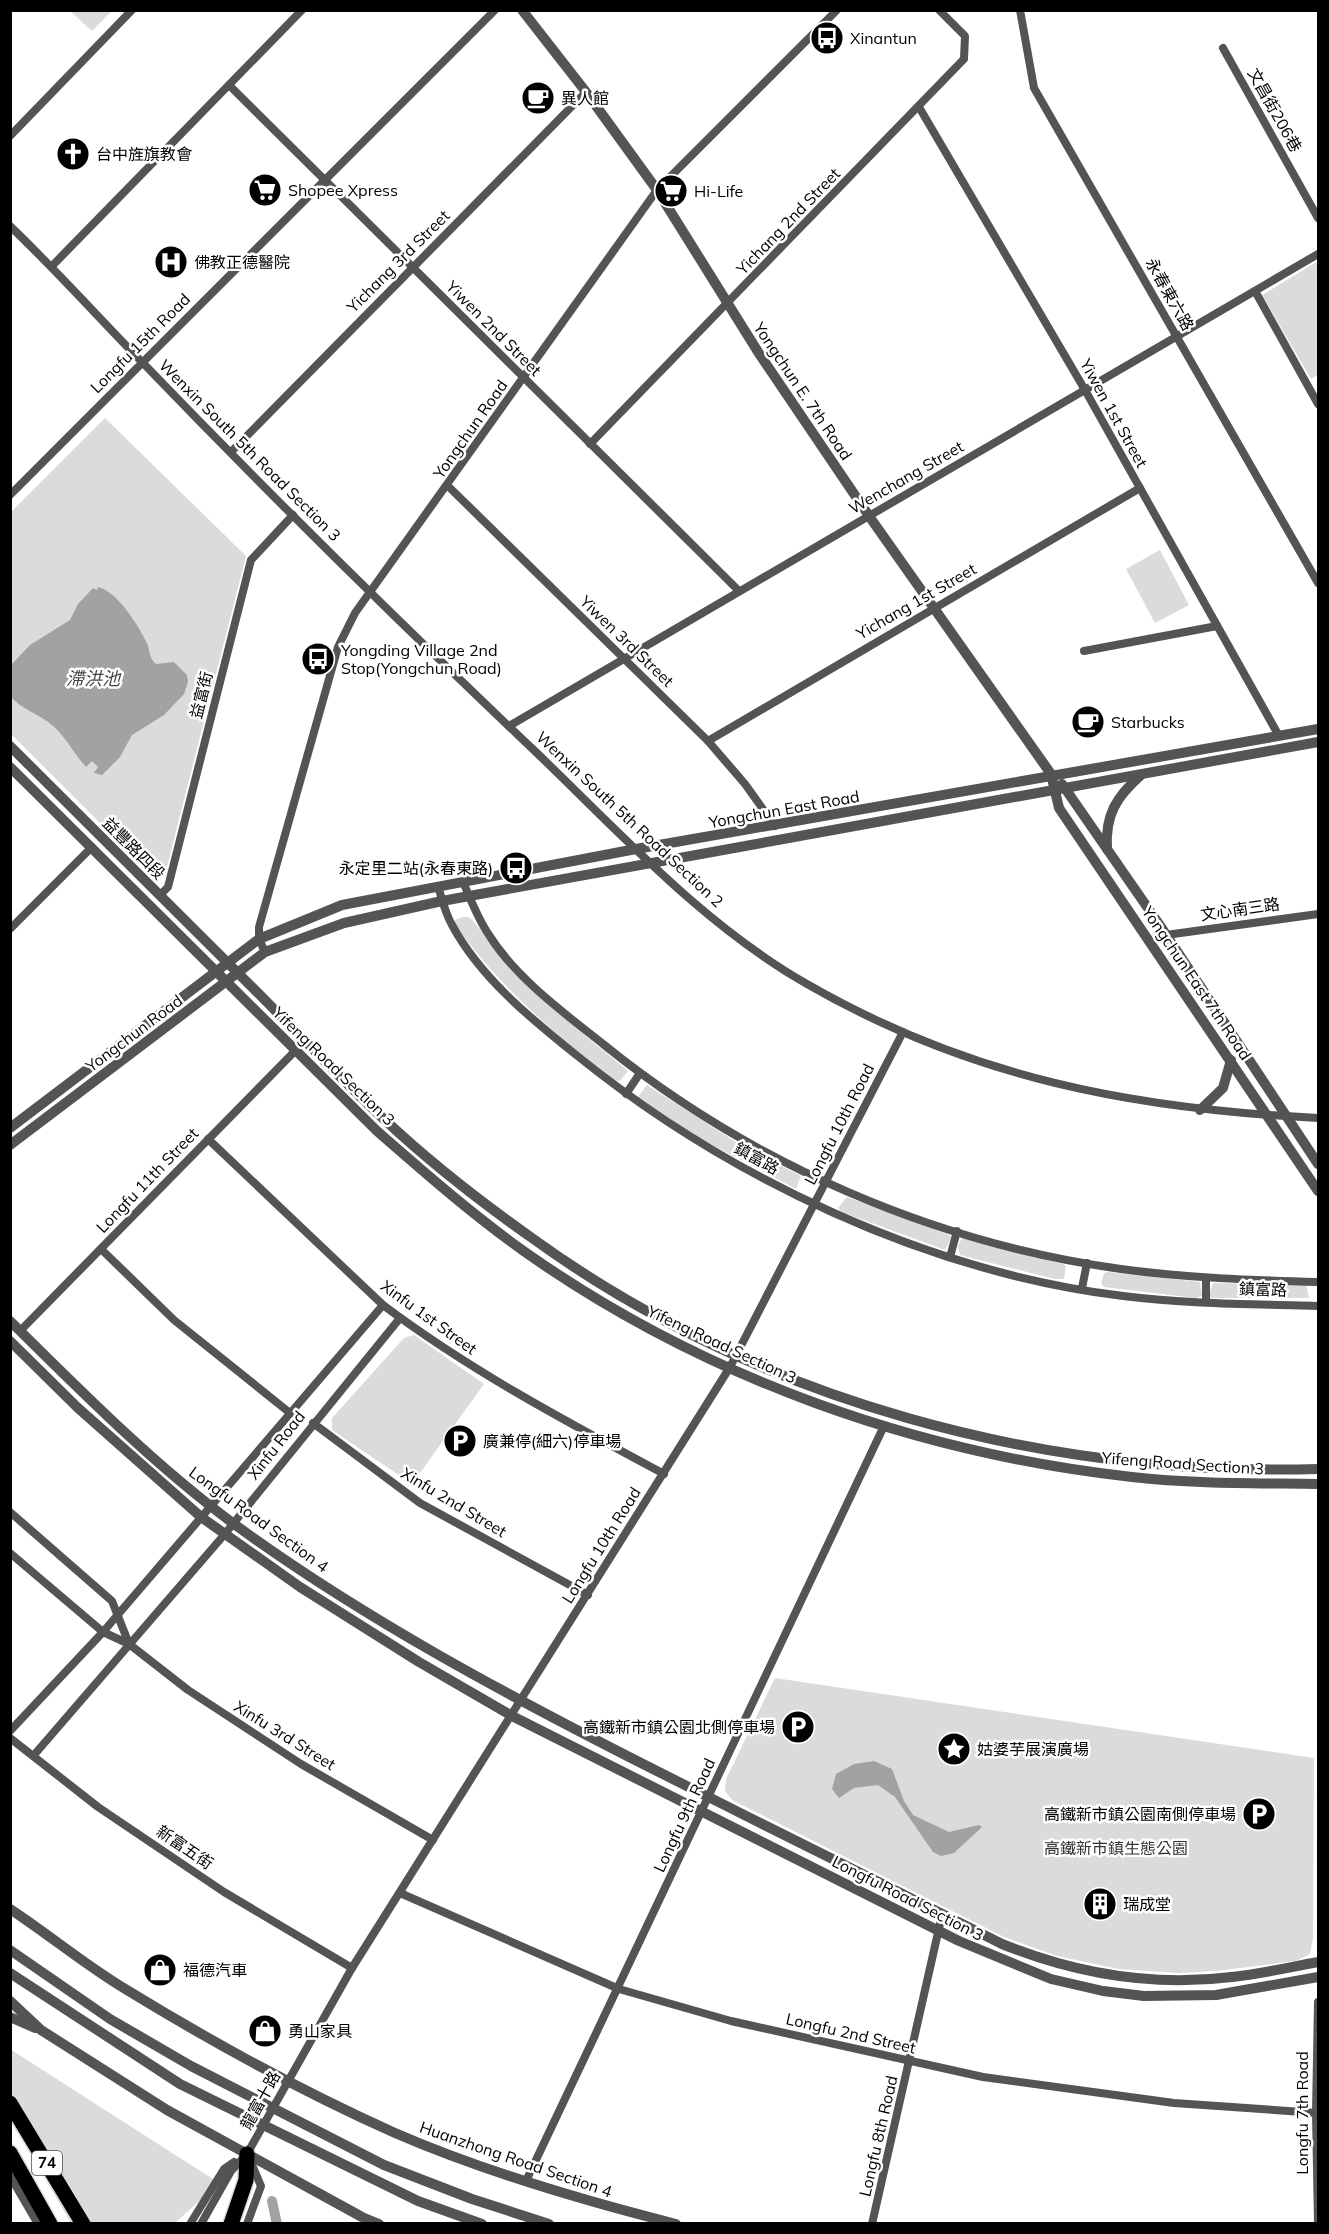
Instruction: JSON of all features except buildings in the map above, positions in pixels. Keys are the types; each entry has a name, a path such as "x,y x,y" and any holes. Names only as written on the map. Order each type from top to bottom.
{"highway":[{"name":"74","path":"10,2103 83,2223"},
{"name":"74","path":"10,2153 50,2223"},
{"path":"231,2223 246,2180 247,2154"}],"street":[{"path":"10,136 132,10"},
{"path":"52,266 302,10"},
{"name":"Longfu 15th Road","path":"10,495 495,10"},
{"name":"Yongchun E. 7th Road","path":"522,10 586,92 657,190 728,306 869,516 1061,790"},
{"name":"Yongchun Road","path":"10,1128 259,939 273,875 338,647 370,590 448,486 657,190 837,10"},
{"name":"Yichang 2nd Street","path":"590,444 728,306 964,59 965,36 939,10"},
{"name":"永春東六路","path":"1020,10 1034,88 1318,584"},
{"name":"文昌街206巷","path":"1223,48 1318,218"},
{"name":"Yiwen 2nd Street","path":"228,85 523,380 739,591"},
{"name":"Yichang 3rd Street","path":"231,452 586,92"},
{"name":"Yiwen 1st Street","path":"919,107 1085,390 1279,736"},
{"name":"Wenxin South 5th Road Section 3","path":"10,226 52,266 142,362 293,515 370,590"},
{"name":"Wenchang Street","path":"509,726 1318,254"},
{"path":"1255,291 1318,404"},
{"name":"Yiwen 3rd Street","path":"448,486 708,741 745,784 774,826"},
{"name":"Yichang 1st Street","path":"708,741 1140,488"},
{"name":"益富街","path":"160,895 168,887 252,560 293,515"},
{"name":"Wenxin South 5th Road Section 2","path":"370,590 636,849 734,934 804,983 903,1032 1024,1077 1118,1098 1200,1110 1318,1118"},
{"path":"1084,651 1217,626"},
{"name":"Yongchun East Road","path":"259,939 342,906 438,886 1051,774 1318,729"},
{"name":"Yongchun East Road","path":"265,952 344,923 442,901 1318,742"},
{"name":"益豐路四段","path":"10,746 237,972"},
{"name":"Yifeng Road Section 3","path":"10,766 377,1131 434,1181 525,1252 640,1323 796,1396 883,1428 970,1451 1046,1465 1166,1480 1318,1484"},
{"path":"1107,849 1107,825 1111,809 1120,795 1142,774"},
{"name":"Yongchun East 7th Road","path":"1061,790 1107,849 1318,1164"},
{"name":"Yongchun East 7th Road","path":"1061,790 1059,808 1318,1191"},
{"path":"10,929 92,847"},
{"name":"鎮富路","path":"463,882 477,917 500,951 566,1013 640,1073 707,1119 826,1182 927,1223 1087,1263 1206,1278 1318,1282"},
{"name":"鎮富路","path":"438,886 451,925 482,968 543,1029 626,1094 708,1148 766,1182 815,1205 950,1257 1082,1288 1122,1296 1318,1306"},
{"name":"文心南三路","path":"1166,935 1318,914"},
{"path":"259,939 265,952"},
{"name":"Yongchun Road","path":"10,1146 265,952"},
{"name":"Yifeng Road Section 3","path":"237,972 385,1120 497,1212 534,1240 614,1291 650,1312 736,1354 866,1406 953,1430 1048,1450 1161,1466 1318,1469"},
{"name":"Longfu 10th Road","path":"352,1968 730,1367 903,1032"},
{"name":"Longfu 11th Street","path":"20,1331 296,1050"},
{"path":"1200,1110 1223,1088 1231,1060"},
{"path":"626,1094 640,1073"},
{"name":"Xinfu 1st Street","path":"208,1139 383,1305 400,1318 479,1372 664,1474"},
{"path":"950,1257 957,1232"},
{"path":"101,1249 174,1320 290,1413"},
{"path":"1082,1288 1087,1263"},
{"path":"1206,1278 1206,1302"},
{"name":"Xinfu Road","path":"10,1731 103,1632 383,1305"},
{"name":"Xinfu Road","path":"34,1755 224,1535 400,1318"},
{"name":"Longfu Road Section 4","path":"10,1321 88,1398 160,1464 234,1523 331,1589 520,1701"},
{"name":"Longfu Road Section 4","path":"10,1341 78,1408 224,1535 419,1662 512,1716"},
{"name":"Xinfu 2nd Street","path":"313,1423 420,1503 588,1595"},
{"name":"Longfu 9th Road","path":"526,2181 883,1428"},
{"path":"1046,1465 1048,1450"},
{"path":"10,1512 112,1601 129,1644"},
{"path":"10,1553 103,1632 129,1644"},
{"name":"Xinfu 3rd Street","path":"129,1644 188,1690 301,1764 433,1840"},
{"name":"Longfu Road Section 3","path":"520,1701 942,1915 1032,1956 1117,1977 1195,1981 1234,1977 1318,1962"},
{"name":"Longfu Road Section 3","path":"512,1716 938,1930 1035,1974 1073,1985 1133,1995 1216,1995 1318,1977"},
{"name":"新富五街","path":"10,1738 98,1807 224,1892 352,1968"},
{"name":"Longfu 2nd Street","path":"400,1893 619,1989 731,2021 983,2078 1174,2103 1317,2113"},
{"name":"Huanzhong Road Section 4","path":"10,1909 120,1986 286,2082 396,2134 526,2181 601,2205 676,2223"},
{"name":"Longfu 8th Road","path":"872,2223 942,1915"},
{"path":"10,1950 110,2019 191,2066 384,2165 472,2199 549,2223"},
{"name":"龍富十路","path":"247,2154 272,2106 352,1968"},
{"path":"10,1973 180,2084 418,2201 482,2223"},
{"path":"10,2001 41,2030"},
{"name":"Longfu 7th Road","path":"1318,2002 1318,2223"},
{"path":"10,2017 41,2030 167,2110 362,2217 379,2223"},
{"path":"190,2223 224,2169 247,2154"},
{"path":"201,2223 231,2171 247,2154"},
{"path":"247,2154 261,2186 247,2223"},
{"path":"10,2176 38,2223"}],"green space":[{"path":"70,11 112,11 92,31"},
{"path":"1318,261 1318,375 1311,379 1262,295"},
{"path":"105,418 246,556 166,871 155,878 11,734 10,513"},
{"path":"1160,550 1189,605 1155,623 1126,569"},
{"path":"469,917 526,985 628,1071 621,1080 617,1081 572,1046 508,988 454,923 455,920"},
{"path":"647,1085 739,1144 801,1176 796,1189 701,1139 638,1097"},
{"path":"847,1197 949,1235 951,1238 945,1250 842,1212 838,1208"},
{"path":"962,1238 1063,1264 1066,1266 1064,1279 1055,1279 960,1255 958,1246"},
{"path":"1104,1273 1200,1282 1202,1296 1195,1298 1104,1287 1101,1283"},
{"path":"1213,1283 1306,1285 1309,1298 1211,1298 1209,1295"},
{"path":"414,1335 484,1384 412,1484 332,1430 332,1418 404,1338"},
{"name":"高鐵新市鎮生態公園","path":"775,1678 1314,1758 1313,1938 1310,1954 1296,1961 1179,1973 1119,1969 1057,1956 1004,1937 732,1800 725,1791 726,1779"},
{"path":"10,2049 219,2183 175,2223 71,2223 11,2120"}],"water":[{"name":"滯洪池","path":"98,587 113,595 127,610 147,643 154,662 156,664 174,662 187,675 188,682 184,694 164,715 132,735 120,757 102,775 94,773 98,767 92,761 86,767 53,726 10,696 11,665 30,645 70,620 78,604 93,588 97,590"},
{"path":"874,1761 892,1769 904,1801 913,1815 949,1832 979,1825 982,1827 954,1853 941,1856 933,1852 895,1797 878,1785 854,1788 839,1798 832,1789 836,1774 854,1764"}],"waterway":[{"path":"272,2201 277,2224"}],"place":[{"name":"Xinantun","path":"827,38"},
{"name":"異人館","path":"538,98"},
{"name":"台中旌旗教會","path":"73,154"},
{"name":"Shopee Xpress","path":"265,190"},
{"name":"Hi-Life","path":"671,191"},
{"name":"佛教正德醫院","path":"171,262"},
{"name":"Yongding Village 2nd Stop(Yongchun Road)","path":"318,659"},
{"name":"Starbucks","path":"1088,722"},
{"name":"永定里二站(永春東路)","path":"516,868"},
{"name":"廣兼停(細六)停車場","path":"460,1441"},
{"name":"高鐵新市鎮公園北側停車場","path":"798,1727"},
{"name":"姑婆芋展演廣場","path":"954,1749"},
{"name":"高鐵新市鎮公園南側停車場","path":"1259,1814"},
{"name":"瑞成堂","path":"1100,1904"},
{"name":"福德汽車","path":"160,1970"},
{"name":"勇山家具","path":"265,2031"}]}
